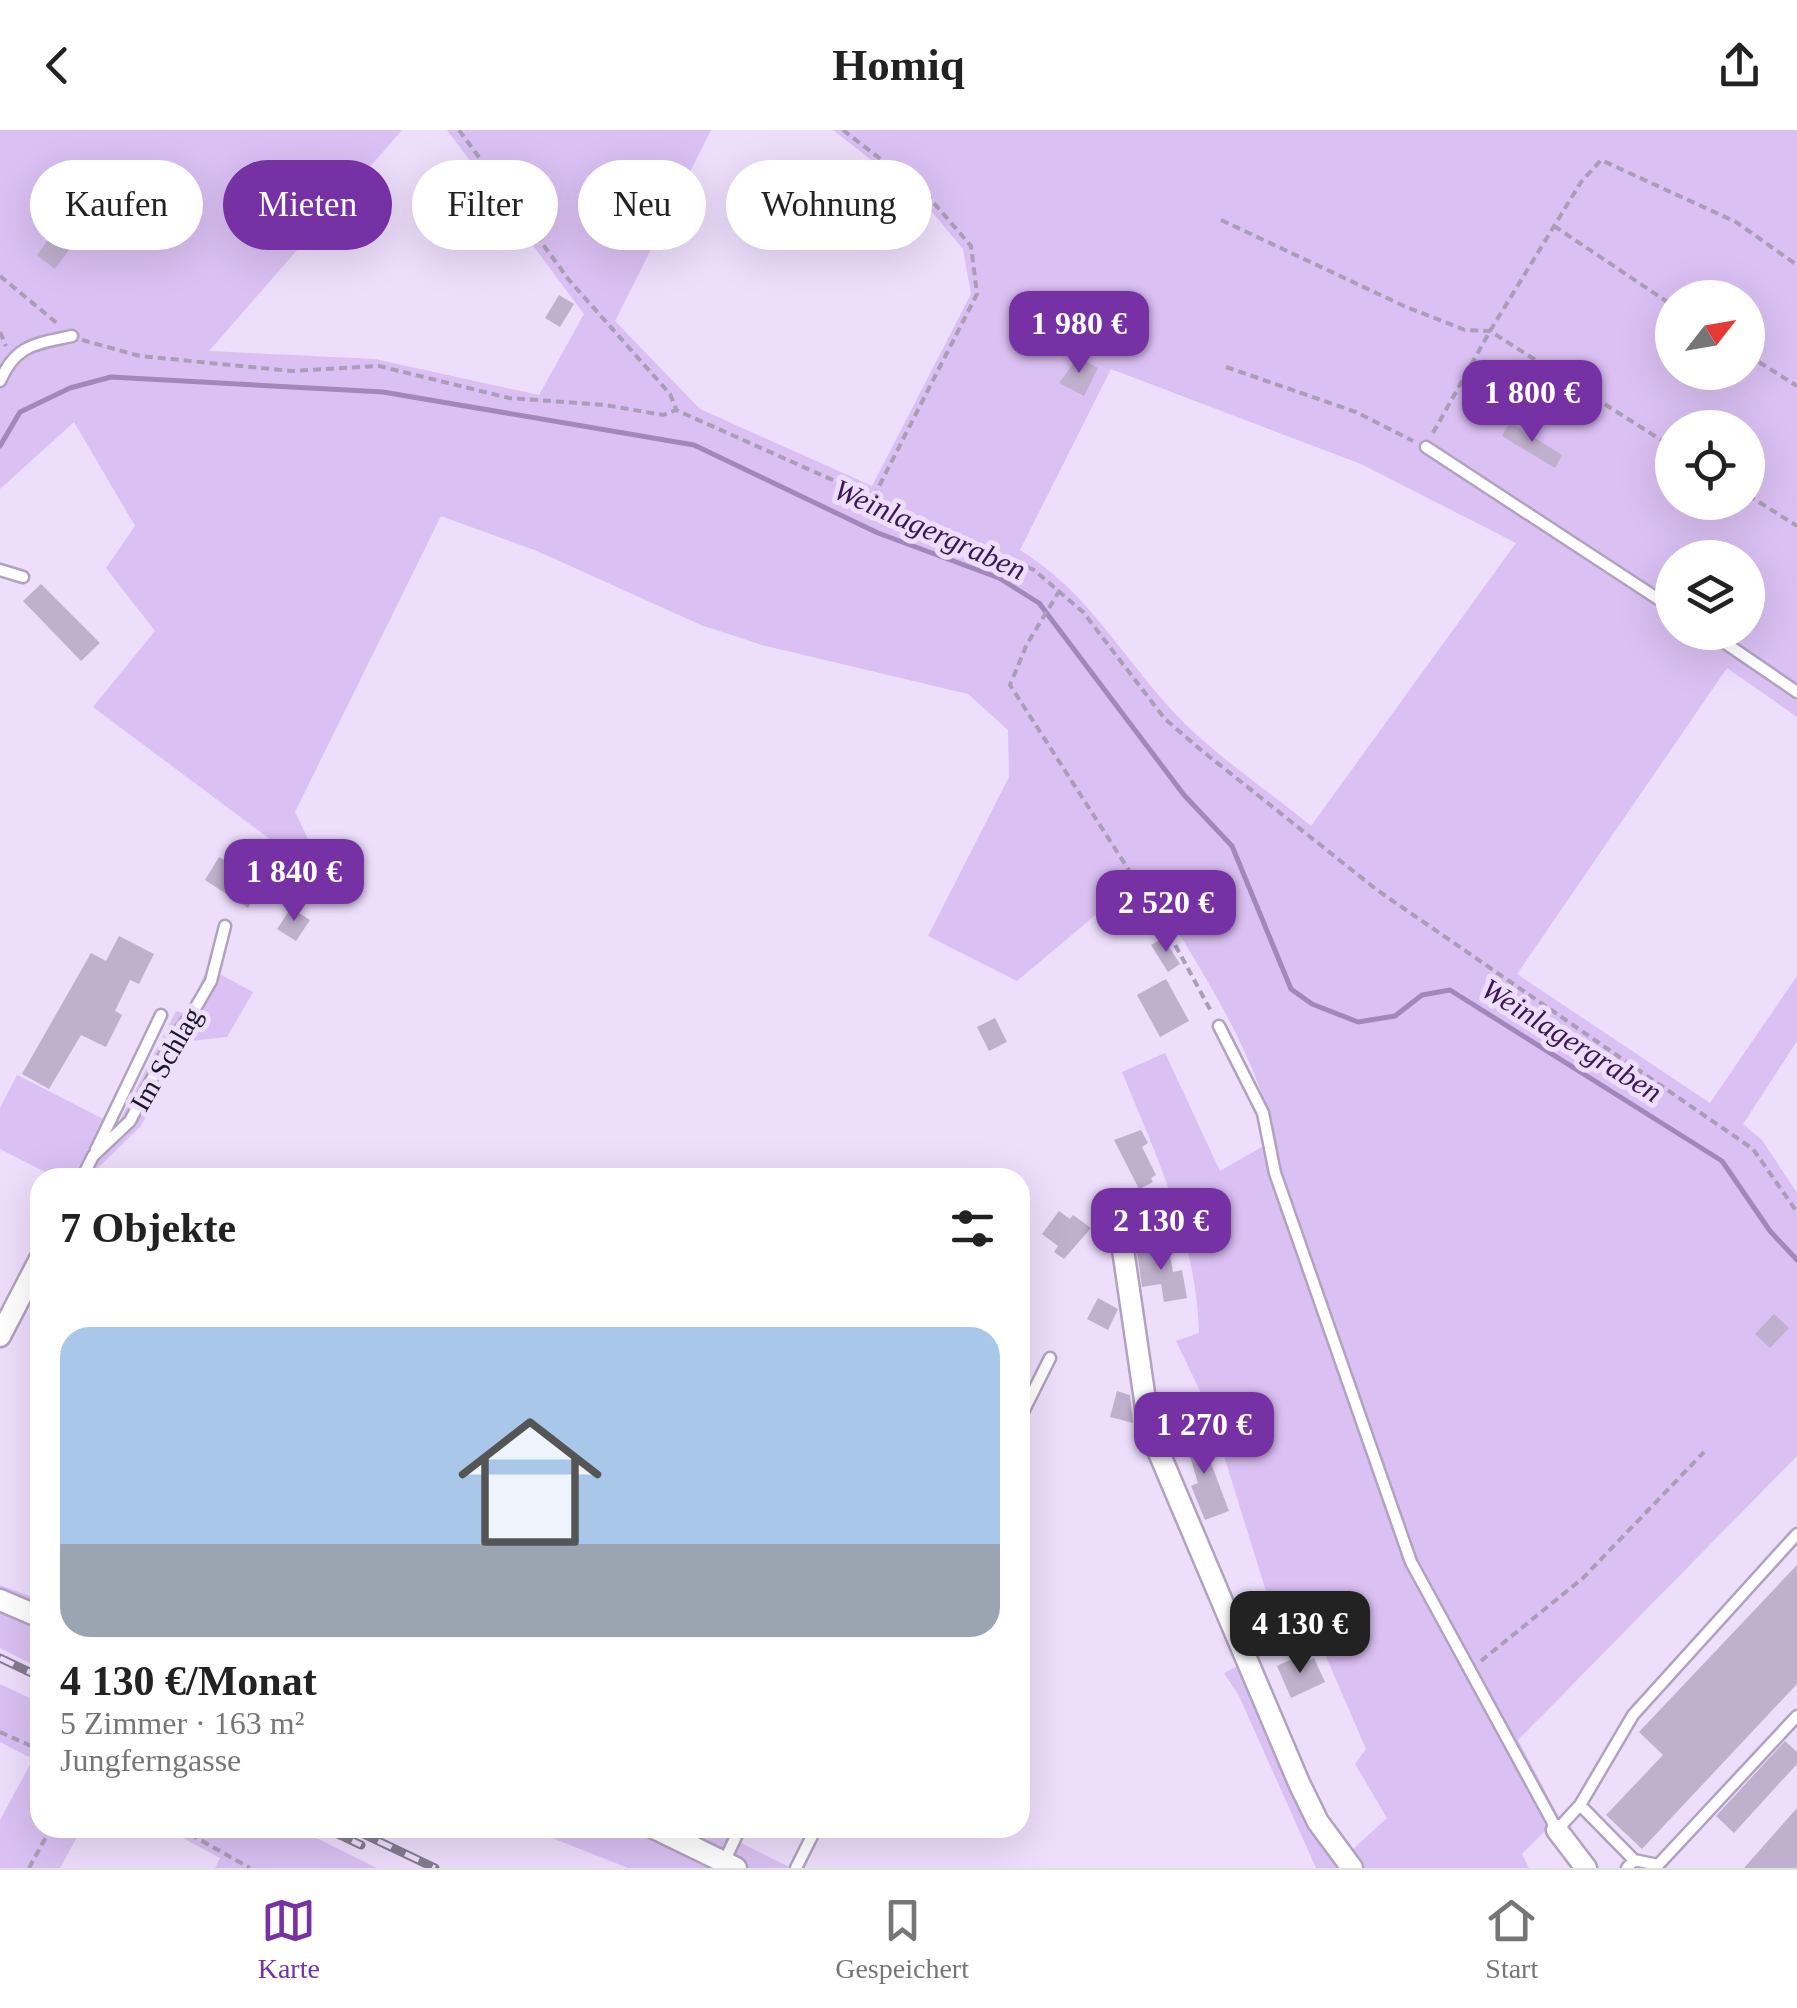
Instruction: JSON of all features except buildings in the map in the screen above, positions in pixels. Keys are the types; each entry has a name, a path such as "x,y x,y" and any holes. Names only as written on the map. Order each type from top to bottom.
{"street":[{"path":"1118,1215 1146,1407 1158,1448 1299,1783 1318,1822 1352,1868"},
{"path":"0,1336 30,1278"},
{"path":"0,1600 30,1612"},
{"path":"1557,1830 1586,1868"},
{"path":"677,1838 730,1865"}],"lane":[{"path":"0,381 9,360 29,346 72,336"},
{"path":"1426,447 1655,597"},
{"path":"0,570 23,577"},
{"path":"1735,650 1797,692"},
{"name":"Im Schlag","path":"87,1168 93,1156 130,1121 173,1038 193,1012 211,980 225,926"},
{"path":"93,1156 161,1015"},
{"path":"1219,1026 1263,1113 1275,1173 1411,1562 1557,1830 1580,1805 1633,1716 1797,1534"},
{"path":"1030,1398 1050,1358"},
{"path":"1580,1805 1630,1864 1658,1865 1797,1716"},
{"path":"730,1865 737,1838"},
{"path":"796,1868 811,1838"}],"path":[{"path":"458,130 569,280 670,394 676,410 1034,570 1083,612 1165,719 1201,750 1377,890 1753,1148 1797,1212"},
{"path":"843,130 927,195 970,246 977,294 872,500"},
{"path":"1226,367 1356,412 1426,447 1554,226 1581,182 1601,160 1736,222 1797,265"},
{"path":"1221,220 1404,306 1465,330 1490,331 1655,436"},
{"path":"1554,226 1655,294"},
{"path":"0,276 72,336 98,348 290,371 378,366 509,398 604,404 664,415 676,410"},
{"path":"1765,366 1797,386"},
{"path":"1765,506 1797,526"},
{"path":"1060,590 1043,616 1010,686 1166,928 1219,1026"},
{"path":"1469,1670 1583,1578 1704,1452"},
{"path":"0,1732 30,1746"},
{"path":"29,1868 45,1838"},
{"path":"197,1838 250,1868"}],"shaded area":[{"path":"0,130 402,130 376,160 223,160 223,250 297,250 209,351 375,359 539,395 584,314 536,250 558,250 558,160 469,160 447,130 711,130 696,160 578,160 578,250 651,250 615,321 700,409 872,486 971,294 963,249 932,212 932,160 871,160 833,130 1797,130 1797,717 1727,668 1517,974 1710,1103 1797,976 1797,1041 1743,1124 1762,1140 1797,1193 1797,1456 1518,1740 1559,1817 1522,1854 1529,1868 1316,1868 1239,1696 1224,1673 1246,1662 1341,1860 1387,1818 1355,1764 1366,1749 1318,1638 1270,1604 1211,1414 1176,1341 1199,1333 1191,1266 1172,1200 1122,1072 1165,1053 1220,1171 1274,1140 1266,1108 1239,1039 1142,876 1017,981 928,936 1009,777 1008,730 968,694 762,645 701,625 537,551 441,516 295,812 330,884 93,707 155,631 106,568 135,526 74,422 0,489","holes":["1111,369 1361,464 1516,543 1311,826 1184,723 1083,603 1044,566 1020,550"]},
{"path":"208,968 253,992 227,1037 182,1042 141,1126 98,1168 37,1168 0,1149 0,1108 17,1075 117,1126 176,1011 186,1014"},
{"path":"0,1585 30,1596 30,1663 0,1648"},
{"path":"0,1684 30,1698 30,1757 0,1742"},
{"path":"30,1765 30,1838 76,1838 60,1868 0,1868 0,1820"},
{"path":"183,1838 316,1838 377,1868 215,1868 220,1858"},
{"path":"552,1838 731,1838 791,1868 628,1868"}],"waterway":[{"name":"Weinlagergraben","path":"0,446 20,412 70,388 111,377 383,392 694,445 878,533 999,578 1039,603 1184,795 1232,846 1291,989 1312,1004 1358,1022 1395,1016 1422,995 1450,990 1722,1161 1770,1231 1797,1260"}],"railway":[{"path":"0,1658 30,1672"},
{"path":"346,1838 361,1845"},
{"path":"372,1838 435,1868"}]}
